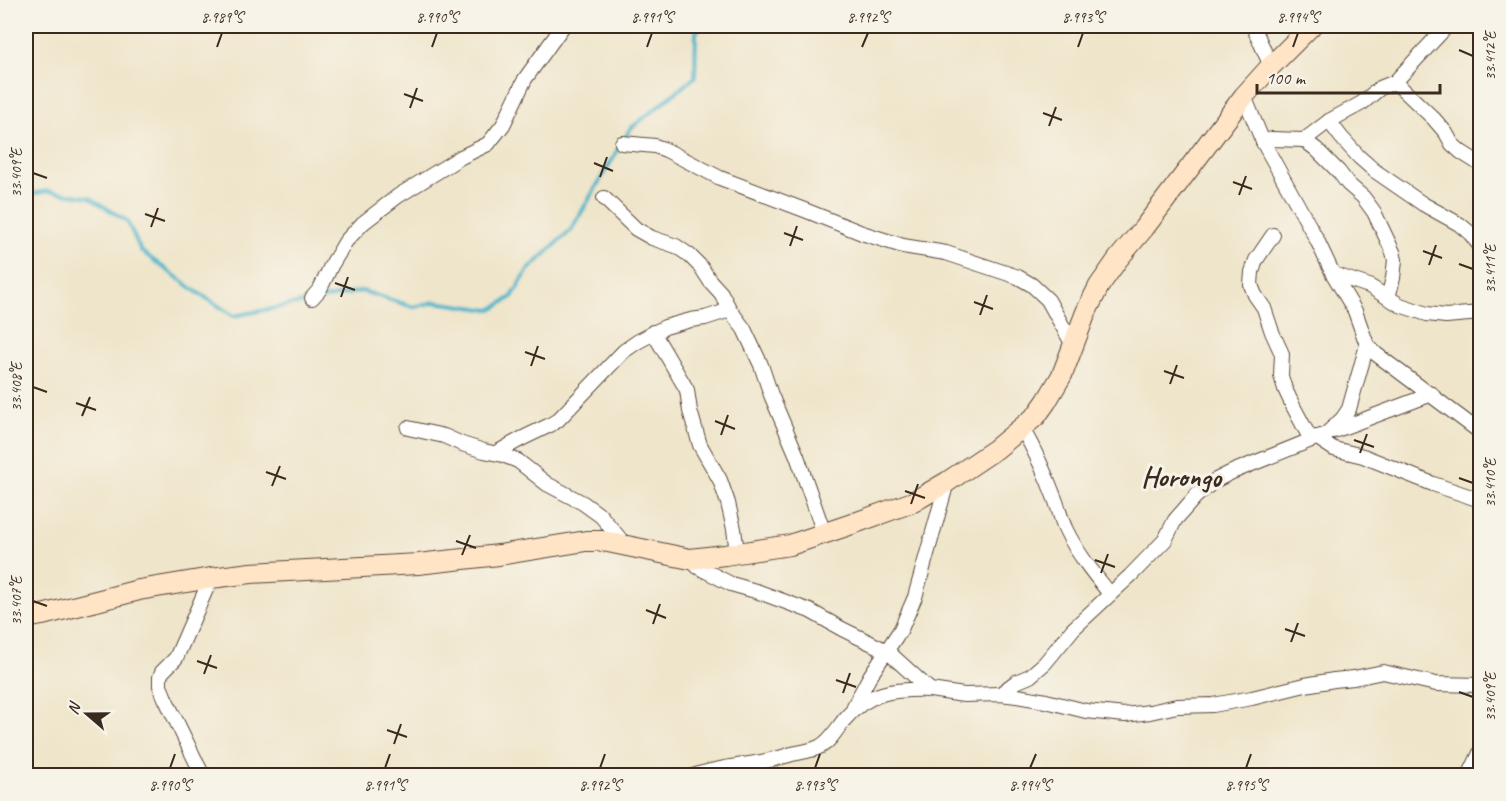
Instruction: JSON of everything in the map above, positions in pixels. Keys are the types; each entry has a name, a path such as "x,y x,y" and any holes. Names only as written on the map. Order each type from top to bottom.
{"street":[{"path":"312,298 320,289 346,242 363,223 398,196 461,157 488,144 503,125 525,79 563,26"},
{"path":"1253,26 1271,66"},
{"path":"26,618 140,590 211,578 251,573 418,564 499,555 586,541 603,541 690,559 737,553 790,544 913,502 947,483 996,449 1036,416 1062,375 1086,312 1099,286 1244,96 1311,26"},
{"path":"1304,140 1329,121 1362,103 1380,88 1395,82 1447,26"},
{"path":"1395,82 1434,119 1452,144 1480,164"},
{"path":"1244,96 1263,142 1355,311 1367,345 1480,432"},
{"path":"1329,121 1359,158 1423,204 1459,224 1480,246"},
{"path":"1263,142 1272,139 1304,140 1316,149 1363,197 1374,212 1393,252 1395,261 1388,298"},
{"path":"622,143 655,146 666,150 720,178 807,210 862,234 903,246 946,253 1018,277 1032,285 1048,300 1073,345"},
{"path":"604,198 636,228 652,238 676,246 701,267 744,328 801,467 824,533"},
{"path":"1273,235 1256,260 1251,285 1255,296 1264,308 1282,354 1281,376 1293,406 1318,437 1334,449 1363,456 1480,500"},
{"path":"1333,274 1369,286 1404,308 1446,316 1480,313"},
{"path":"496,453 558,420 624,351 653,332 730,310"},
{"path":"653,332 687,390 690,411 700,445 715,470 728,503 737,553"},
{"path":"1318,437 1344,418 1349,409 1367,345"},
{"path":"1000,694 1016,682 1030,676 1045,663 1074,629 1165,540 1175,520 1196,496 1214,481 1288,448 1432,394"},
{"path":"408,428 444,436 462,444 518,461 547,484 601,516 626,546"},
{"path":"1022,428 1046,475 1064,527 1110,594"},
{"path":"693,776 818,748 828,741 851,711 870,676 901,629 915,597 947,483"},
{"path":"690,559 698,567 731,584 810,611 887,651 930,690"},
{"path":"202,776 165,698 160,686 160,677 176,658 211,578"},
{"path":"851,711 873,697 906,689 964,695 1000,694 1046,701 1086,711 1125,716 1177,706 1213,705 1305,685 1383,672 1436,684 1480,686"},
{"path":"1469,776 1480,753"}],"waterway":[{"path":"624,140 630,129 695,77 696,32 702,26"},
{"path":"26,195 48,191 89,197 127,221 141,251 234,316 362,291 414,307 435,302 491,310 512,297 528,270 571,230 620,146"}],"district":[{"name":"Horongo","path":"1181,476"}]}
